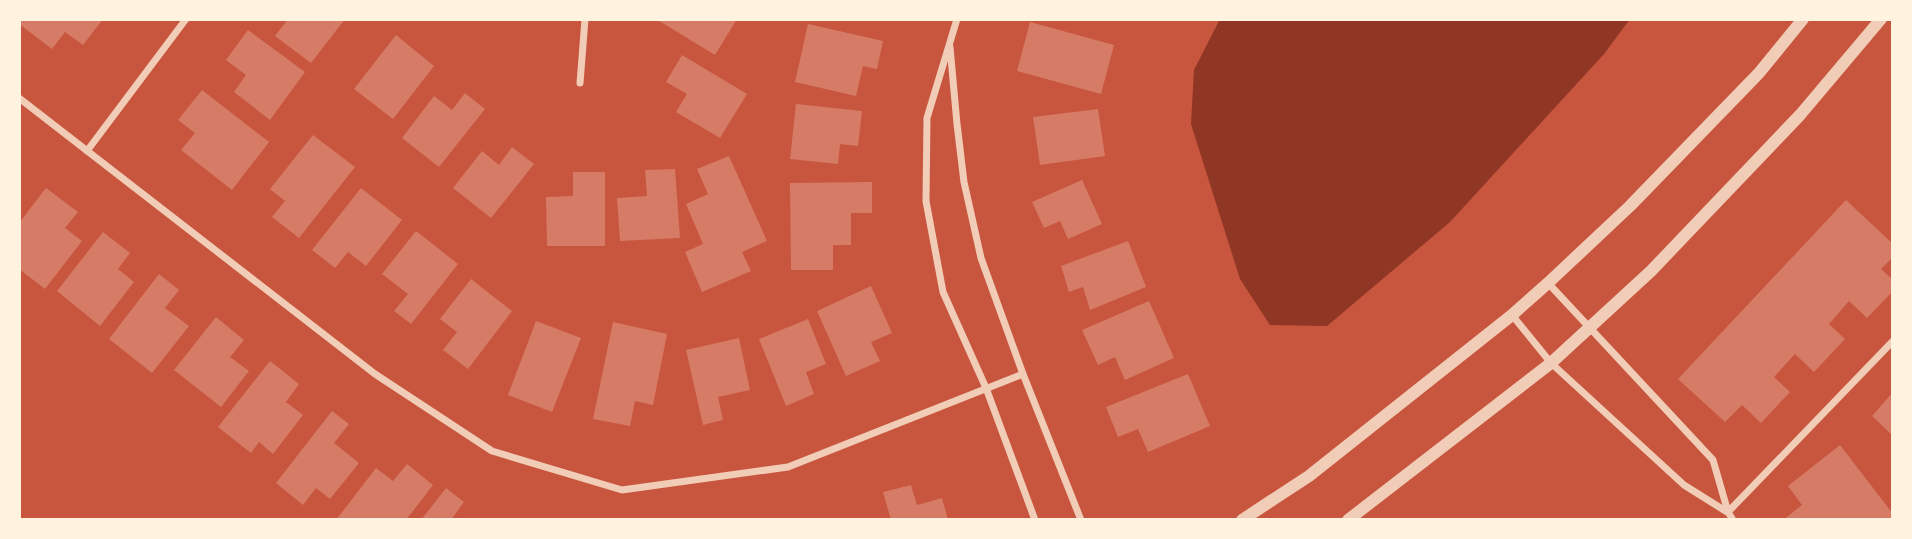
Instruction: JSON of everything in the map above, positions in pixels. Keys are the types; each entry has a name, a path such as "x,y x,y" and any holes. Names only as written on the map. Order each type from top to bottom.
{"street":[{"path":"87,151 186,19"},
{"path":"580,83 585,19"},
{"path":"957,19 927,118 926,201 943,292 986,388 1035,520"},
{"path":"1242,520 1309,476 1513,315 1548,284 1630,206 1759,73 1803,19"},
{"path":"1348,520 1551,363 1651,271 1800,115 1881,19"},
{"path":"949,43 964,182 981,258 1023,374 1081,520"},
{"path":"19,98 375,374 492,451 622,490 788,467 1023,374"},
{"path":"1548,284 1713,460 1728,512 1733,520"},
{"path":"1513,315 1551,363 1684,485 1728,512"},
{"path":"1728,512 1893,341"}],"shaded area":[{"path":"1220,19 1630,19 1604,54 1450,222 1327,326 1270,325 1240,279 1191,124 1194,70"}],"building":[{"path":"19,19 103,19 83,45 65,32 52,49 19,24"},
{"path":"288,19 345,19 311,63 275,36"},
{"path":"656,19 737,19 715,55"},
{"path":"1030,22 1114,45 1101,94 1017,71"},
{"path":"808,24 883,41 877,69 863,66 856,96 795,82"},
{"path":"248,30 305,72 270,120 234,92 246,75 226,60"},
{"path":"396,35 434,66 393,119 354,89"},
{"path":"682,55 747,94 720,138 676,112 687,94 666,82"},
{"path":"202,90 269,142 232,190 181,150 195,133 178,120"},
{"path":"465,93 485,109 439,167 402,138 434,96 452,110"},
{"path":"796,104 862,111 858,146 840,144 838,164 790,159"},
{"path":"1098,109 1105,156 1040,165 1033,117"},
{"path":"313,135 355,167 299,238 272,217 285,201 270,189"},
{"path":"512,147 534,164 491,218 453,188 482,151 499,165"},
{"path":"729,156 767,241 742,252 751,271 702,292 685,252 703,244 686,204 708,194 697,169"},
{"path":"675,169 680,238 620,241 617,198 647,196 645,170"},
{"path":"573,172 605,172 605,246 547,246 546,197 573,196"},
{"path":"1082,180 1102,224 1068,239 1060,221 1044,228 1032,202"},
{"path":"872,182 872,213 851,213 851,245 833,245 833,270 791,270 790,183"},
{"path":"46,188 78,212 65,228 82,241 45,289 19,269 19,223"},
{"path":"361,188 402,220 366,266 348,252 335,268 312,250"},
{"path":"1846,200 1893,244 1893,257 1881,269 1893,280 1893,291 1867,318 1849,301 1829,324 1845,339 1814,372 1795,354 1774,377 1790,392 1761,423 1742,405 1725,422 1678,379"},
{"path":"416,231 458,264 411,324 394,311 408,294 382,274"},
{"path":"103,232 130,253 118,269 134,282 100,326 57,291"},
{"path":"1128,241 1146,287 1090,310 1083,287 1069,292 1061,266"},
{"path":"159,274 179,290 165,308 189,326 152,373 109,339"},
{"path":"471,279 512,311 468,369 443,350 457,332 440,319"},
{"path":"871,286 892,333 871,342 880,361 846,376 817,311"},
{"path":"1149,301 1174,358 1125,380 1115,357 1098,365 1082,330"},
{"path":"216,317 244,340 230,357 249,371 221,407 174,370"},
{"path":"808,319 826,364 806,372 814,394 786,406 759,339"},
{"path":"536,321 581,338 552,412 508,395"},
{"path":"613,322 667,334 653,405 635,401 630,426 593,419"},
{"path":"739,338 750,390 718,397 723,420 703,425 686,350"},
{"path":"270,361 299,384 286,402 303,415 273,454 259,442 251,453 218,427"},
{"path":"1188,374 1210,426 1148,452 1138,429 1118,437 1106,407"},
{"path":"1893,392 1893,436 1872,416"},
{"path":"332,411 349,424 334,443 359,463 330,499 316,488 303,505 276,483"},
{"path":"1840,445 1893,514 1893,520 1783,520 1802,505 1788,486"},
{"path":"407,464 433,485 406,520 336,520 376,468 393,481"},
{"path":"911,485 917,505 942,498 948,520 891,520 883,492"},
{"path":"446,488 464,502 451,520 421,520"}]}
